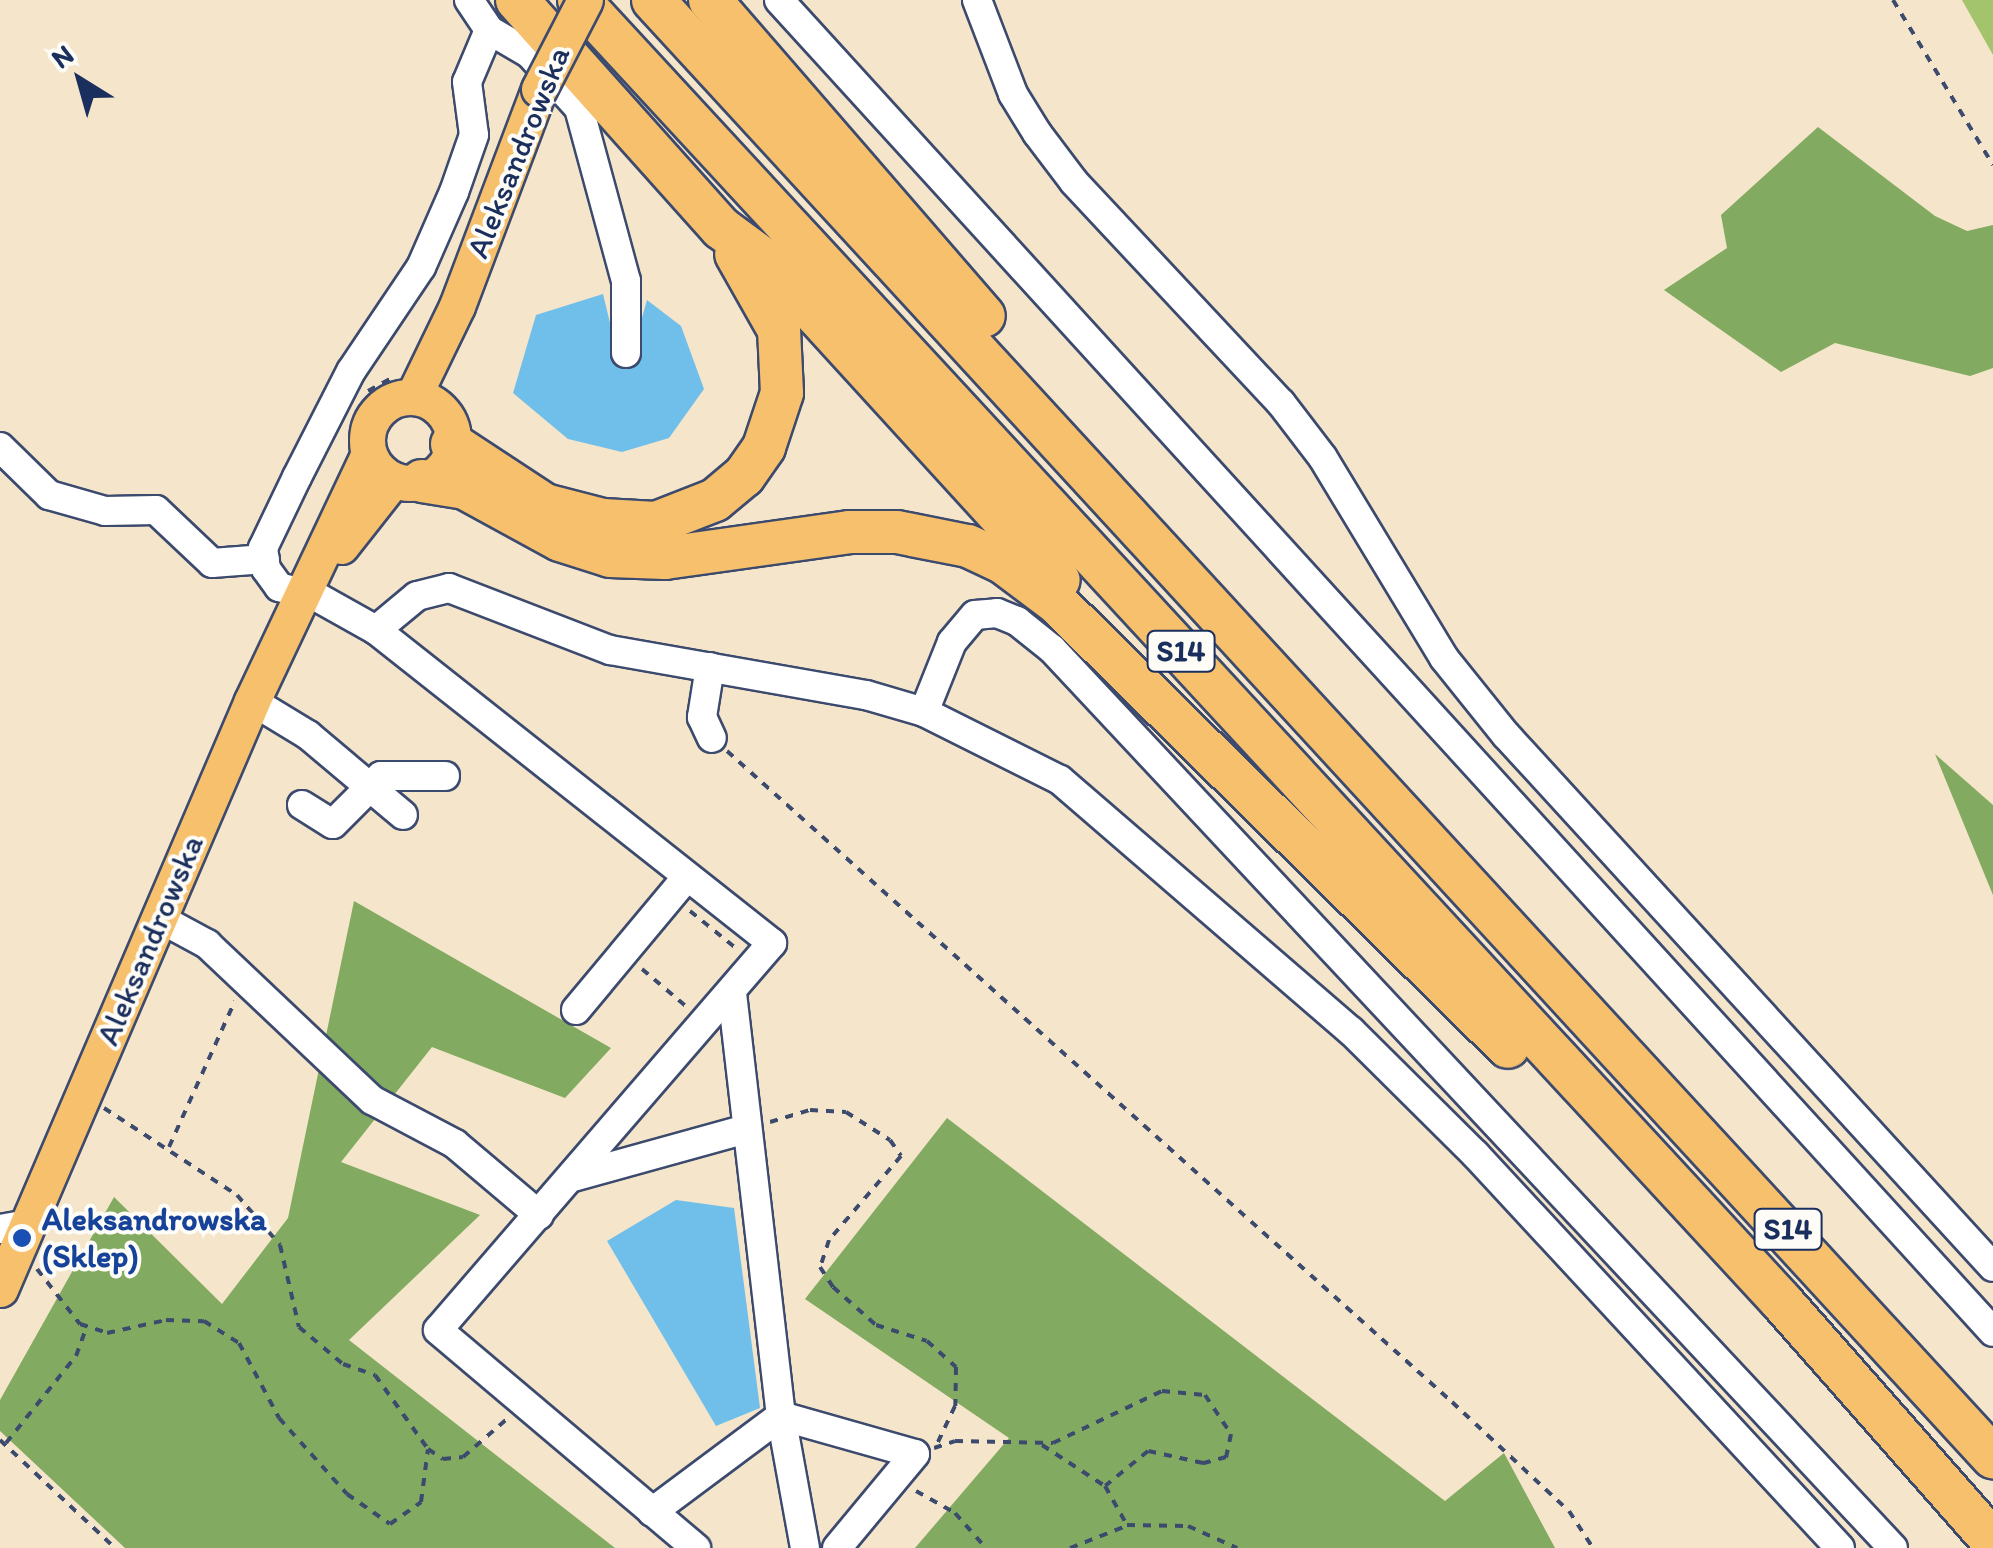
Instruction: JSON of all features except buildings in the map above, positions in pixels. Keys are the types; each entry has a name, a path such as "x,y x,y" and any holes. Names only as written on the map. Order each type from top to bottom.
{"highway":[{"name":"S14","path":"582,0 1782,1302 1993,1541"},
{"name":"S14","path":"654,0 1993,1456"},
{"path":"710,0 1009,346 1217,610"},
{"path":"503,15 721,228 770,264 1280,822"},
{"path":"434,416 545,504 603,520 656,523 690,514 744,476 764,446 782,393 779,330 721,228"},
{"path":"408,480 465,488 560,540 610,556 665,558 850,532 897,532 968,546 1004,563 1056,602 1658,1193 1782,1302"}],"main road":[{"name":"Aleksandrowska","path":"304,593 408,480 443,467 434,416 457,306 540,90 582,0"},
{"name":"Aleksandrowska","path":"0,1289 15,1233 83,1095 252,701 369,454 376,414 434,416"},
{"path":"369,454 408,480"}],"street":[{"path":"470,0 503,15 530,54 579,108 626,281 626,352"},
{"path":"779,0 1993,1332"},
{"path":"977,0 1013,94 1037,133 1074,182 1281,403 1323,458 1444,658 1506,735 1993,1267"},
{"path":"503,15 467,82 474,135 422,267 352,371 272,527 265,559 279,586 304,593 376,630 678,886 772,943 438,1330 696,1548"},
{"path":"0,447 49,495 105,511 156,510 212,563 265,559"},
{"path":"376,630 417,596 450,588 610,650 866,695 924,712 1060,780 1351,1031 1475,1154 1840,1548"},
{"path":"924,712 952,642 975,615 1007,617 1052,649 1893,1548"},
{"path":"710,667 702,717 712,738"},
{"path":"252,701 273,709 404,815"},
{"path":"302,805 333,824 368,785 394,772 445,776"},
{"path":"576,1010 678,886"},
{"path":"159,918 188,929 372,1100 487,1166 539,1215"},
{"path":"732,993 781,1416 805,1548"},
{"path":"572,1177 746,1129"},
{"path":"781,1416 924,1451"},
{"path":"652,1512 781,1416"},
{"path":"837,1548 894,1478 924,1451"}],"path":[{"path":"1892,0 1993,165"},
{"path":"712,738 1504,1450 1569,1511 1593,1548"},
{"path":"678,886 755,965"},
{"path":"623,952 706,1023"},
{"path":"169,1148 244,979"},
{"path":"83,1095 237,1194 280,1245 300,1327 343,1364 376,1375 428,1450 443,1459 463,1456 490,1440 520,1403"},
{"path":"746,1129 810,1110 846,1112 890,1140 902,1156 829,1240 820,1266 833,1288 876,1325 927,1341 956,1367 956,1406 924,1451"},
{"path":"15,1233 87,1326 107,1333 166,1320 204,1322 239,1343 279,1418 347,1494 390,1524 421,1502 428,1450"},
{"path":"87,1326 76,1356 3,1441 115,1548"},
{"path":"924,1451 955,1441 1038,1443 1087,1430 1162,1391 1205,1395 1224,1416 1231,1434 1226,1457 1203,1464 1148,1451 1106,1486"},
{"path":"1038,1443 1106,1486 1127,1525"},
{"path":"894,1478 955,1513 986,1548"},
{"path":"1070,1548 1127,1525 1188,1526 1237,1548"}],"green space":[{"path":"1962,0 1993,0 1993,55"},
{"path":"1818,127 1935,216 1967,231 1993,225 1993,368 1970,376 1835,343 1781,372 1664,290 1727,248 1721,215"},
{"path":"1935,754 1993,805 1993,895"},
{"path":"354,901 611,1048 565,1098 432,1047 341,1162 480,1215 349,1340 615,1548 125,1548 0,1431 0,1400 114,1197 222,1304 288,1218"},
{"path":"947,1118 1445,1501 1504,1453 1555,1548 915,1548 1009,1438 805,1299"}],"water":[{"path":"603,294 619,360 630,360 647,300 681,326 704,389 669,438 622,452 568,439 513,393 536,315"},
{"path":"676,1200 734,1208 760,1408 716,1426 607,1241"}],"place":[{"name":"Aleksandrowska (Sklep)","path":"22,1238"}]}
